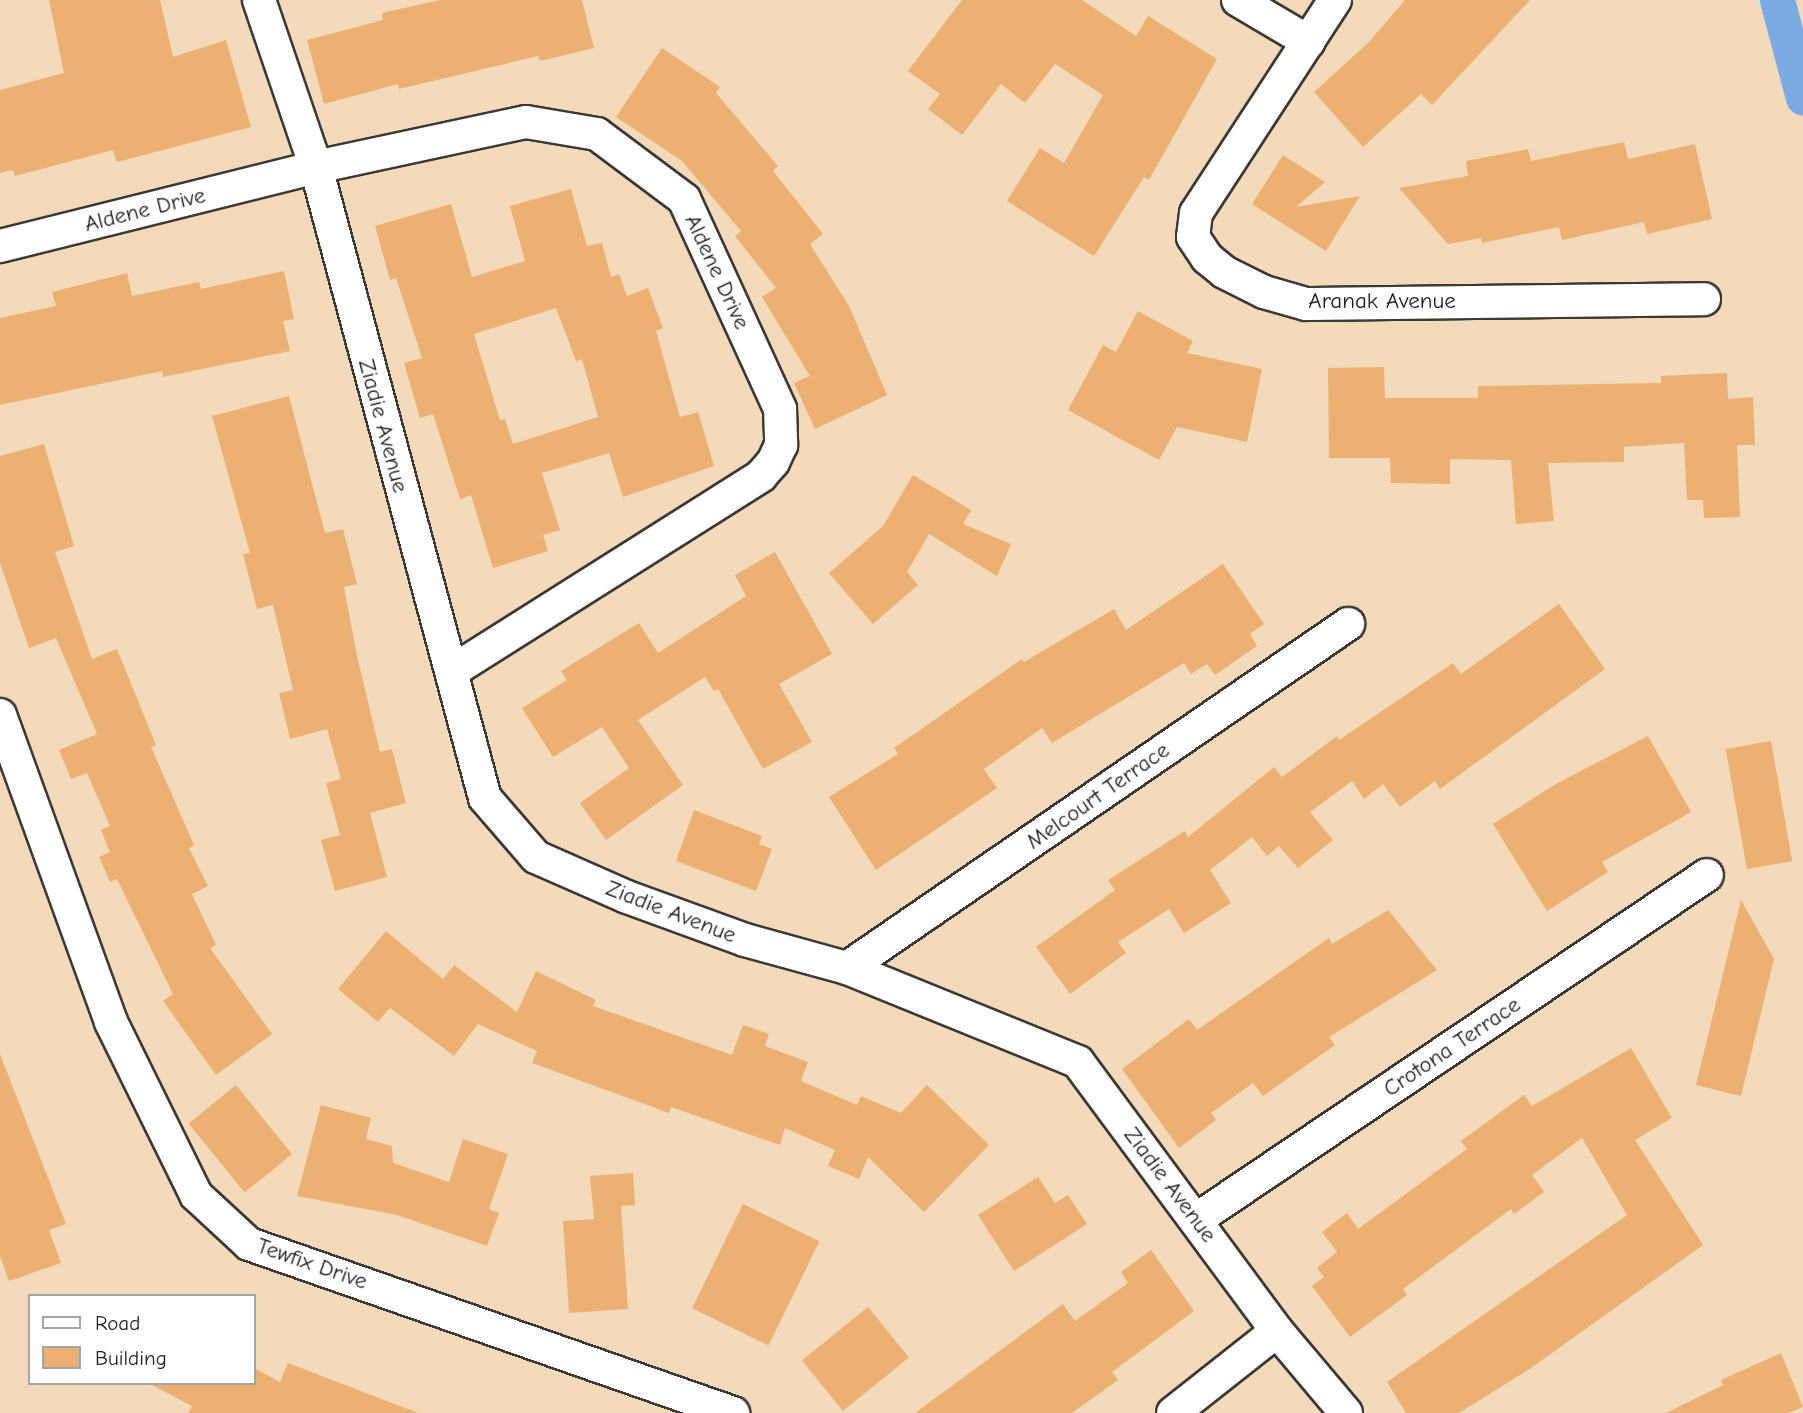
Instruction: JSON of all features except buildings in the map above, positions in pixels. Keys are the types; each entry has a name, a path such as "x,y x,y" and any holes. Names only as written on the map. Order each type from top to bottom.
{"street":[{"name":"Ziadie Avenue","path":"259,0 316,167 485,798 536,857 627,897 746,940 848,968 1078,1062 1197,1219 1277,1331 1346,1413"},
{"path":"1238,0 1309,42"},
{"name":"Aranak Avenue","path":"1335,0 1196,213 1193,237 1207,258 1224,272 1264,292 1306,304 1703,299"},
{"name":"Aldene Drive","path":"0,246 316,167 526,122 597,134 684,199 780,408 781,445 761,476 452,671"},
{"name":"Melcourt Terrace","path":"848,968 1348,624"},
{"name":"Tewfix Drive","path":"0,716 111,1022 196,1195 249,1244 733,1413"},
{"name":"Crotona Terrace","path":"1197,1219 1706,874"},
{"path":"1173,1413 1277,1331"}],"waterway":[{"path":"1777,0 1803,98"}]}
